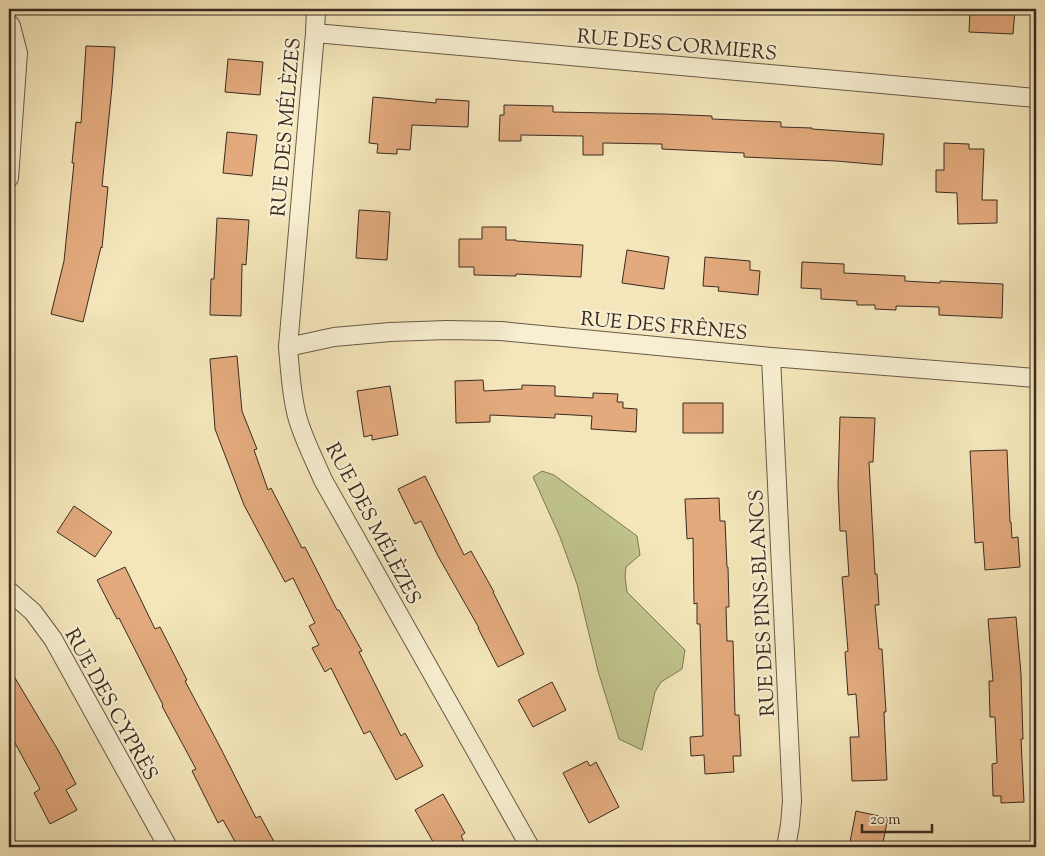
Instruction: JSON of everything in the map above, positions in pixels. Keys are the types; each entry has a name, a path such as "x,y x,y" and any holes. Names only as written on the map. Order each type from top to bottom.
{"street":[{"name":"RUE DES MÉLÈZES","path":"316,9 288,347 297,415 323,480 530,847"},
{"path":"9,23 12,26 18,53 9,178"},
{"name":"RUE DES CORMIERS","path":"315,33 1036,98"},
{"name":"RUE DES FRÊNES","path":"288,347 334,337 390,332 501,331 770,357 1036,378"},
{"name":"RUE DES PINS-BLANCS","path":"770,357 792,801 786,847"},
{"name":"RUE DES CYPRÈS","path":"9,591 33,612 53,639 168,847"}],"green space":[{"path":"542,471 554,475 637,536 640,555 626,567 627,592 685,650 682,669 661,682 655,692 642,750 619,739 598,671 577,584 560,537 533,477"}],"building":[{"path":"970,9 1015,9 1013,34 969,32"},
{"path":"86,46 115,47 102,186 108,187 102,248 83,322 51,314 64,261 74,163 72,163 76,122 81,123"},
{"path":"228,59 263,62 260,95 225,92"},
{"path":"373,97 436,103 436,99 469,101 468,127 412,125 410,150 397,149 397,154 377,153 378,144 369,143"},
{"path":"504,105 553,106 553,112 712,116 712,119 781,122 781,127 884,134 882,165 744,157 744,153 662,149 662,144 603,143 603,155 583,155 583,136 521,135 521,141 499,141 500,115 504,115"},
{"path":"227,132 257,135 252,176 223,173"},
{"path":"944,143 969,144 969,149 984,149 982,200 997,200 997,223 958,224 957,193 936,192 936,170 944,170"},
{"path":"359,210 390,212 387,260 356,258"},
{"path":"217,218 249,220 246,265 242,264 241,316 210,315 211,279 214,279"},
{"path":"482,227 506,227 506,240 583,245 581,277 516,274 516,276 474,275 474,267 459,267 459,239 482,239"},
{"path":"627,250 669,257 664,289 622,283"},
{"path":"705,257 750,261 750,270 760,271 758,295 718,291 719,287 703,286"},
{"path":"802,262 844,264 844,273 905,276 905,281 1003,284 1002,318 939,315 939,307 896,306 896,310 875,309 875,305 857,305 857,301 821,299 821,289 801,288"},
{"path":"237,356 242,411 257,449 254,450 268,490 271,488 302,548 305,547 337,610 339,610 362,651 359,652 401,736 405,733 423,766 396,780 370,731 364,734 331,668 325,672 312,648 319,645 309,626 315,623 293,578 285,582 244,505 215,429 210,359"},
{"path":"483,380 484,391 522,389 522,385 555,386 555,396 593,398 593,393 618,394 617,402 623,402 623,408 637,409 636,432 591,429 592,416 555,414 555,418 490,415 490,422 456,423 455,381"},
{"path":"390,386 398,435 372,440 372,435 364,437 357,391"},
{"path":"683,403 723,403 723,433 683,433"},
{"path":"840,417 875,418 873,462 869,462 875,574 877,574 879,605 875,605 879,649 882,649 886,712 884,712 887,780 852,781 850,737 859,737 856,694 848,695 845,652 848,651 842,577 849,576 846,531 840,531 838,486"},
{"path":"1007,450 1010,522 1012,538 1018,537 1020,567 985,570 983,542 975,543 970,451"},
{"path":"425,476 464,555 471,551 494,592 524,654 498,667 421,521 415,524 398,489"},
{"path":"719,498 720,521 725,521 728,567 729,607 726,607 727,641 733,641 735,715 739,715 741,756 733,756 734,772 705,774 704,755 691,756 690,737 703,736 700,624 697,624 697,603 694,604 693,538 687,539 685,499"},
{"path":"74,506 112,532 95,557 57,532"},
{"path":"125,567 155,629 160,627 187,680 185,681 256,818 260,816 277,847 238,847 223,820 218,823 192,771 196,769 162,706 119,618 117,619 97,580"},
{"path":"1016,617 1021,674 1023,739 1021,739 1024,802 1001,803 1001,796 993,796 992,764 997,763 995,717 990,717 989,681 993,681 988,619"},
{"path":"9,668 76,784 66,790 77,810 50,824 34,793 40,789 9,732"},
{"path":"552,682 566,710 533,727 518,700"},
{"path":"587,761 590,766 596,762 619,807 589,823 563,773"},
{"path":"443,794 465,833 461,836 467,847 436,847 415,810"},
{"path":"856,811 888,818 882,847 849,847"}]}
